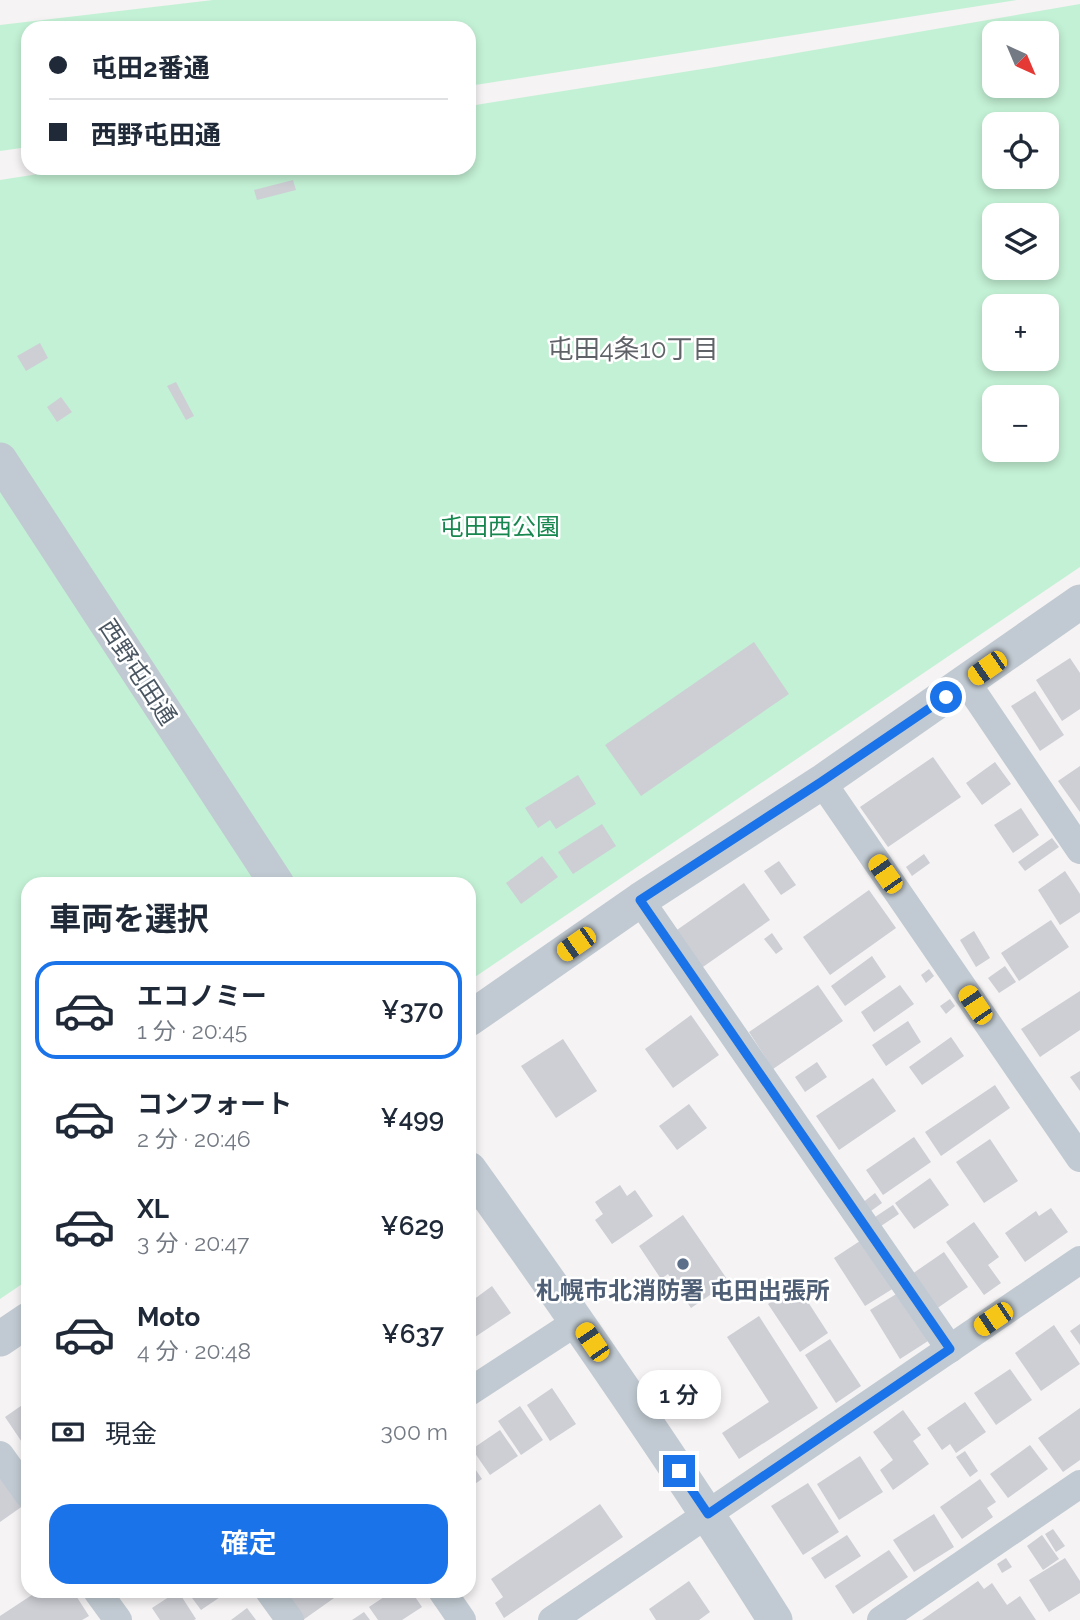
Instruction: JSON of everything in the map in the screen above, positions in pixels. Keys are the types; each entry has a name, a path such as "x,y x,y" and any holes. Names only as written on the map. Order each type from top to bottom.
{"street":[{"name":"西野屯田通","path":"0,460 272,877"},
{"path":"476,1014 640,900 1076,614"},
{"path":"967,683 1080,850"},
{"path":"821,782 1080,1158"},
{"path":"640,900 950,1349"},
{"path":"476,1179 578,1321 708,1514 775,1620"},
{"path":"552,1620 1080,1260"},
{"path":"476,1387 578,1321"},
{"path":"0,1339 21,1325"},
{"path":"0,1455 21,1484"},
{"path":"881,1620 1080,1484"},
{"path":"102,1598 118,1620"},
{"path":"275,1598 290,1620"},
{"path":"447,1598 462,1620"}],"green space":[{"path":"213,0 1017,0 476,85 476,21 34,21"},
{"name":"屯田西公園","path":"1080,4 1080,567 476,976 476,877 21,877 21,1285 0,1299 0,180 32,175 476,175 476,105"},
{"path":"21,23 21,148 0,151 0,25"}],"building":[{"path":"293,180 296,190 257,200 254,190"},
{"path":"40,343 48,358 26,371 17,356"},
{"path":"176,382 194,416 186,420 167,386"},
{"path":"61,397 72,412 57,422 47,407"},
{"path":"754,642 789,694 641,796 605,745"},
{"path":"1070,658 1080,673 1080,709 1062,721 1036,680"},
{"path":"1035,691 1064,735 1040,751 1011,706"},
{"path":"933,757 961,797 888,847 860,807"},
{"path":"995,762 1011,784 982,805 966,783"},
{"path":"1080,766 1080,812 1058,781"},
{"path":"578,775 596,804 556,829 550,820 538,828 525,808"},
{"path":"1021,808 1039,835 1013,853 994,825"},
{"path":"602,824 616,846 573,874 558,852"},
{"path":"1052,838 1059,847 1025,871 1018,862"},
{"path":"924,854 930,863 912,876 906,867"},
{"path":"542,856 558,877 521,904 506,883"},
{"path":"779,861 796,885 781,895 764,871"},
{"path":"1065,871 1080,894 1080,912 1060,925 1038,890"},
{"path":"744,883 770,920 700,969 674,932"},
{"path":"869,890 896,928 830,975 803,937"},
{"path":"1051,920 1069,947 1019,981 1001,953"},
{"path":"974,931 990,958 976,967 960,940"},
{"path":"772,933 783,949 776,954 764,939"},
{"path":"872,956 886,977 845,1006 831,986"},
{"path":"1005,966 1016,982 999,993 988,978"},
{"path":"929,969 934,976 926,983 921,975"},
{"path":"818,985 843,1021 773,1069 749,1032"},
{"path":"900,985 914,1004 874,1032 861,1012"},
{"path":"1080,991 1080,1030 1040,1057 1021,1029"},
{"path":"950,999 955,1006 946,1014 940,1006"},
{"path":"691,1015 719,1055 673,1088 645,1049"},
{"path":"908,1021 921,1042 886,1066 872,1045"},
{"path":"951,1037 964,1056 922,1085 909,1067"},
{"path":"563,1039 597,1091 556,1118 521,1066"},
{"path":"817,1062 827,1077 805,1092 795,1077"},
{"path":"1080,1071 1080,1091 1070,1077"},
{"path":"873,1078 896,1111 839,1150 816,1116"},
{"path":"995,1085 1010,1108 941,1156 925,1132"},
{"path":"689,1104 707,1128 677,1150 659,1126"},
{"path":"914,1137 931,1162 883,1195 866,1170"},
{"path":"990,1139 1018,1181 984,1203 956,1162"},
{"path":"930,1178 949,1205 914,1229 895,1203"},
{"path":"620,1185 627,1196 635,1190 653,1216 612,1244 595,1220 603,1214 595,1202"},
{"path":"875,1193 882,1203 864,1216 857,1207"},
{"path":"893,1205 899,1214 875,1230 869,1221"},
{"path":"1051,1208 1068,1232 1025,1262 1005,1233 1036,1211 1039,1216"},
{"path":"683,1215 729,1282 691,1308 668,1274 661,1279 639,1246"},
{"path":"974,1222 999,1257 988,1265 1001,1283 984,1295 946,1242"},
{"path":"863,1239 894,1288 865,1306 834,1258"},
{"path":"944,1252 968,1287 936,1309 912,1274"},
{"path":"797,1285 828,1333 800,1352 768,1304"},
{"path":"492,1286 511,1313 476,1336 476,1298"},
{"path":"898,1293 928,1341 900,1359 870,1310"},
{"path":"759,1316 818,1408 739,1459 722,1433 769,1402 727,1337"},
{"path":"1080,1324 1080,1345 1070,1331"},
{"path":"1054,1325 1080,1364 1041,1391 1015,1353"},
{"path":"830,1339 861,1386 836,1403 805,1355"},
{"path":"1010,1369 1032,1400 996,1425 974,1393"},
{"path":"552,1388 576,1424 550,1441 527,1405"},
{"path":"965,1402 986,1432 956,1453 950,1444 942,1450 927,1428"},
{"path":"21,1406 21,1441 5,1417"},
{"path":"520,1406 543,1440 521,1455 498,1421"},
{"path":"1080,1408 1080,1460 1063,1472 1038,1438"},
{"path":"903,1410 921,1435 913,1441 929,1464 893,1490 880,1470 893,1460 873,1432"},
{"path":"500,1430 518,1456 490,1475 476,1455 476,1446"},
{"path":"1030,1445 1048,1469 1008,1498 990,1474"},
{"path":"965,1451 978,1471 970,1477 956,1457"},
{"path":"860,1456 883,1492 839,1520 817,1484"},
{"path":"0,1468 21,1495 21,1507 0,1522"},
{"path":"476,1470 482,1479 476,1483"},
{"path":"980,1479 996,1502 987,1508 993,1517 962,1539 940,1507"},
{"path":"808,1483 839,1532 803,1555 771,1506"},
{"path":"600,1504 623,1537 504,1618 495,1603 503,1597 491,1579"},
{"path":"934,1514 954,1547 914,1572 893,1540"},
{"path":"1053,1529 1065,1546 1056,1552 1045,1534"},
{"path":"847,1535 861,1556 825,1579 811,1558"},
{"path":"1042,1535 1059,1559 1043,1570 1027,1546"},
{"path":"889,1550 908,1577 853,1614 835,1586"},
{"path":"1006,1558 1012,1567 1002,1573 997,1564"},
{"path":"1065,1558 1080,1581 1080,1593 1049,1612 1029,1580"},
{"path":"689,1581 710,1612 699,1620 656,1620 649,1609"},
{"path":"978,1581 984,1589 992,1583 1007,1605 1020,1596 1036,1620 922,1620"},
{"path":"27,1598 77,1598 89,1616 82,1620 0,1620 0,1616"},
{"path":"167,1598 182,1598 196,1619 160,1620 152,1608"},
{"path":"192,1598 219,1598 201,1610"},
{"path":"288,1598 334,1598 303,1620"},
{"path":"382,1598 416,1598 422,1607 402,1620 378,1620 369,1607"},
{"path":"247,1608 256,1620 231,1620"},
{"path":"364,1612 370,1620 352,1620"}],"place":[{"name":"札幌市北消防署 屯田出張所","path":"683,1264"}],"district":[{"name":"屯田4条10丁目","path":"633,349"}],"route":[{"path":"679,1471 708,1514 950,1349 640,900 946,697"}]}
